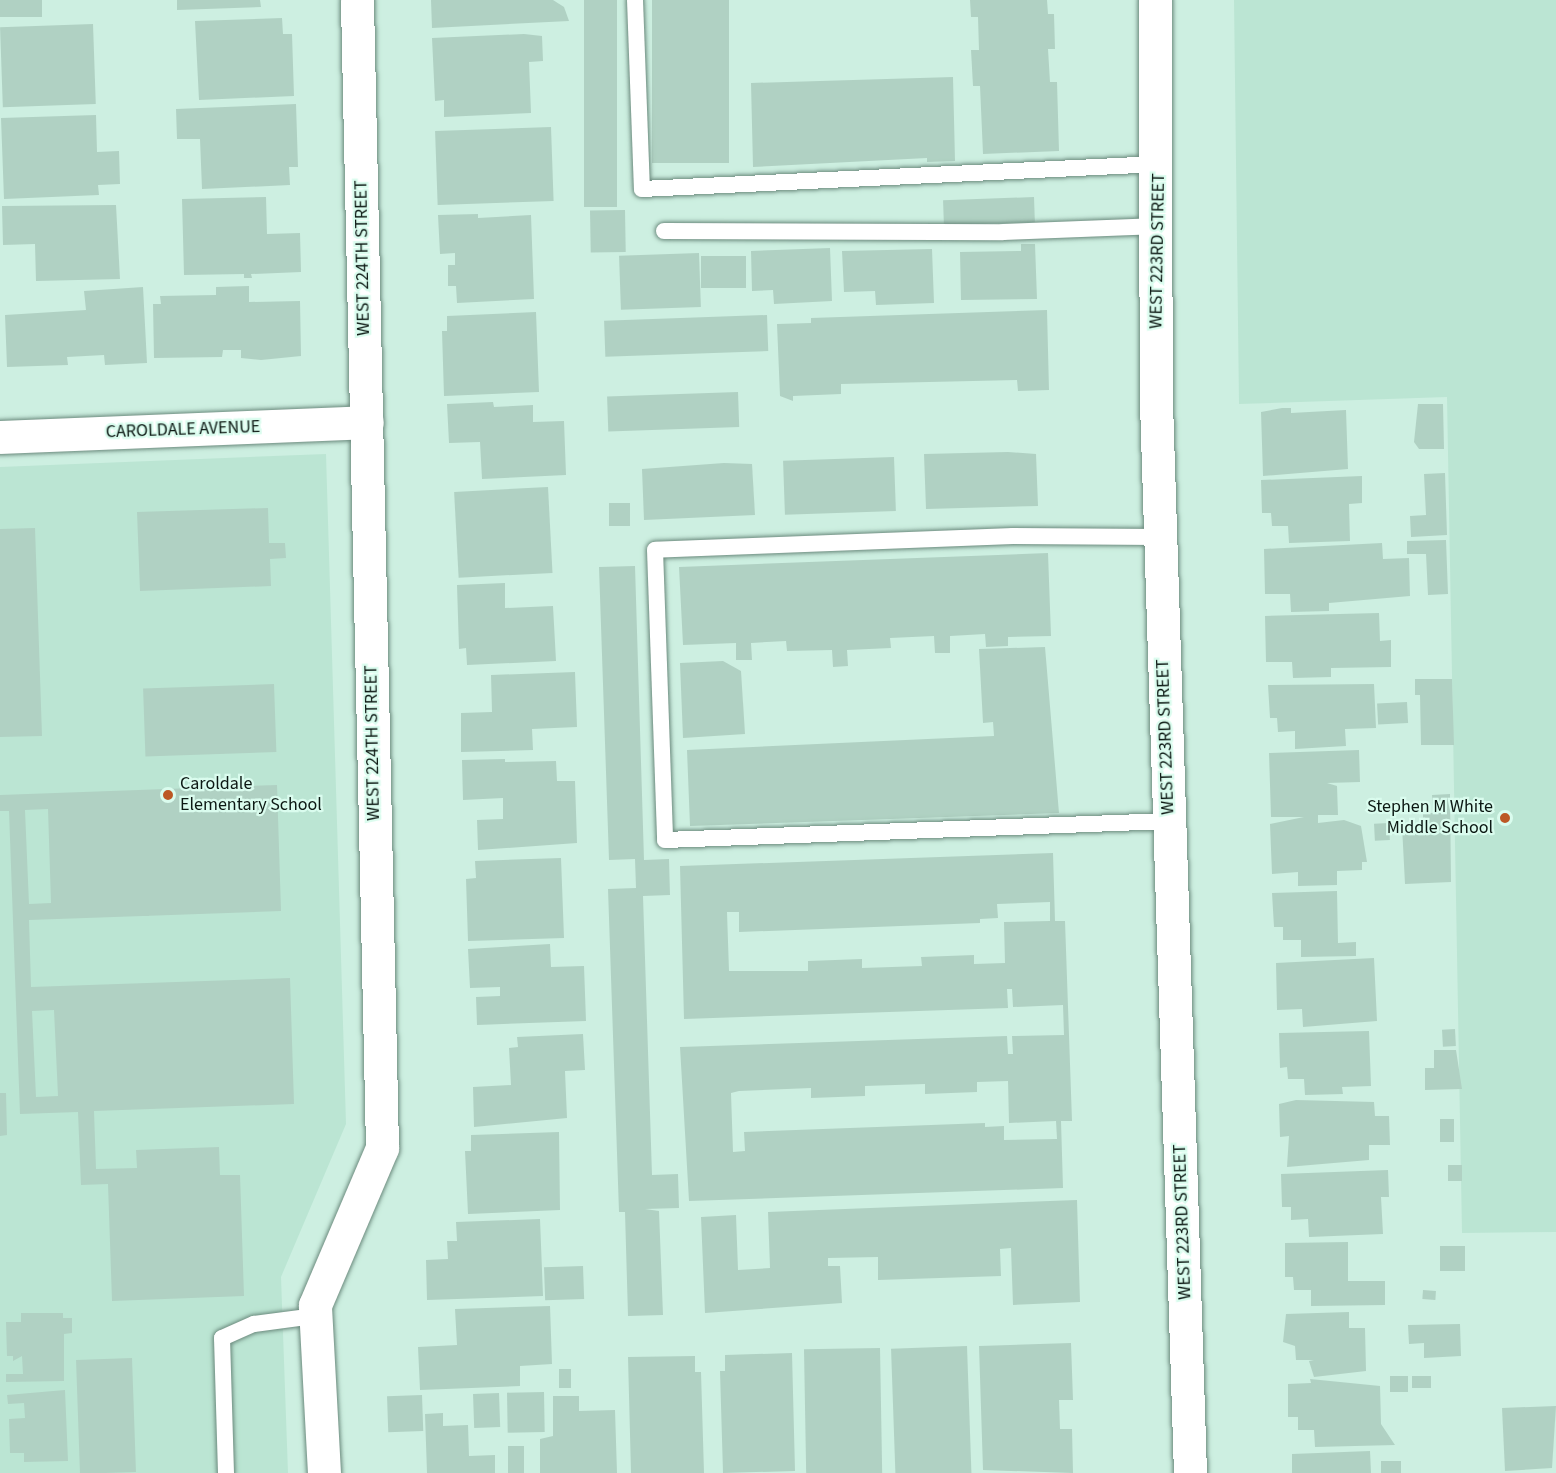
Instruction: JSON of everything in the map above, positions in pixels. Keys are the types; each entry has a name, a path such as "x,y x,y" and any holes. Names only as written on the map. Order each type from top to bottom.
{"street":[{"name":"WEST 224TH STREET","path":"324,1473 315,1305 382,1148 357,0"},
{"name":"WEST 223RD STREET","path":"1155,0 1159,164 1160,537 1190,1473"},
{"name":"CAROLDALE AVENUE","path":"0,437 367,422"}],"lane":[{"path":"635,0 642,189 1159,164"},
{"path":"664,231 1002,232 1159,226"},
{"path":"1160,537 1013,536 655,550 655,562 665,840 1169,821"},
{"path":"226,1473 222,1338 254,1324 315,1316"}],"shaded area":[{"name":"Stephen M White Middle School","path":"1234,0 1556,0 1556,1232 1462,1233 1447,397 1239,404"},
{"name":"Caroldale Elementary School","path":"326,454 346,1124 281,1277 288,1473 0,1473 0,467"}],"building":[{"path":"0,0 42,0 42,17 0,17"},
{"path":"177,0 260,0 261,7 177,10"},
{"path":"431,0 553,0 564,7 569,21 432,28"},
{"path":"584,0 617,0 617,207 584,207"},
{"path":"652,0 729,0 729,163 652,163"},
{"path":"970,0 1047,0 1048,14 1054,14 1055,49 1048,49 1050,82 1057,82 1059,151 983,154 980,86 973,86 971,50 979,50 978,17 971,17"},
{"path":"282,18 283,34 292,34 294,96 199,100 195,21"},
{"path":"93,24 96,104 3,107 0,27"},
{"path":"524,34 542,36 543,61 529,62 531,113 444,117 444,100 435,101 432,38"},
{"path":"953,77 955,161 927,162 927,158 753,167 751,83"},
{"path":"296,104 298,167 289,167 290,185 202,189 200,139 177,139 176,109"},
{"path":"96,115 97,152 119,151 120,184 98,185 99,195 4,199 1,118"},
{"path":"551,127 554,201 438,205 435,131"},
{"path":"266,197 267,234 300,233 301,272 251,274 252,278 244,278 244,274 184,275 182,199"},
{"path":"1034,197 1035,222 944,225 943,200"},
{"path":"116,205 120,279 36,281 35,244 3,245 2,206"},
{"path":"625,210 626,252 591,253 590,211"},
{"path":"478,214 478,218 531,215 534,299 457,303 456,286 448,286 448,265 455,265 455,253 440,254 438,215"},
{"path":"1021,244 1035,244 1037,299 961,300 960,252 1021,251"},
{"path":"830,248 832,301 774,304 773,290 752,291 751,251"},
{"path":"932,249 934,303 876,305 875,291 844,292 842,251"},
{"path":"699,253 701,307 621,310 619,256"},
{"path":"701,256 746,256 746,288 701,288"},
{"path":"249,286 249,302 300,301 301,356 261,360 241,358 241,350 223,350 222,357 154,358 153,304 161,304 160,296 216,295 216,287"},
{"path":"143,287 147,363 105,365 104,355 67,357 68,365 7,367 5,315 86,310 84,291"},
{"path":"1047,310 1049,390 1018,391 1017,380 841,384 841,394 793,396 793,401 780,396 777,324 811,323 811,318"},
{"path":"536,312 539,392 444,396 442,331 447,331 447,316"},
{"path":"767,315 768,351 605,357 604,321"},
{"path":"738,392 739,427 608,432 607,397"},
{"path":"493,402 494,407 533,405 533,422 564,421 566,475 482,479 480,442 449,443 447,404"},
{"path":"1418,404 1443,404 1444,449 1419,449 1414,442"},
{"path":"1291,408 1291,413 1346,410 1348,469 1263,476 1261,412"},
{"path":"1008,452 1036,454 1038,506 926,509 924,454"},
{"path":"894,457 896,511 785,515 783,461"},
{"path":"724,463 752,464 755,515 644,520 642,469"},
{"path":"1445,473 1447,535 1411,537 1410,516 1426,515 1424,474"},
{"path":"1362,476 1362,503 1349,504 1350,541 1289,543 1288,526 1272,526 1271,513 1262,513 1261,480"},
{"path":"548,487 553,573 459,578 454,492"},
{"path":"609,503 630,503 630,526 609,526"},
{"path":"268,508 269,543 285,543 286,558 270,559 271,586 140,591 137,512"},
{"path":"35,528 42,736 0,737 0,529"},
{"path":"1446,540 1448,594 1428,595 1426,554 1407,554 1407,541"},
{"path":"1382,543 1383,559 1409,558 1410,596 1329,603 1329,611 1291,612 1290,594 1265,594 1264,549"},
{"path":"1048,553 1051,636 1008,637 1008,646 986,647 985,634 950,636 950,653 935,653 934,636 890,638 891,648 847,650 848,666 833,667 832,650 787,651 786,641 751,643 752,660 736,660 736,643 683,645 679,567"},
{"path":"635,566 644,860 669,859 670,895 643,896 652,1175 678,1174 679,1208 645,1209 659,1211 663,1315 628,1316 625,1212 619,1212 608,889 636,888 635,859 609,860 599,567"},
{"path":"505,583 505,608 553,606 556,661 467,665 466,648 459,649 457,585"},
{"path":"1379,613 1380,641 1391,640 1391,667 1331,668 1331,677 1293,678 1292,662 1266,662 1265,616"},
{"path":"1045,647 1059,813 690,826 687,750 994,736 993,722 983,723 979,649"},
{"path":"723,661 741,671 745,734 683,738 680,663"},
{"path":"575,672 577,727 532,729 533,750 461,752 461,713 492,712 491,675"},
{"path":"1415,679 1452,679 1454,745 1421,745 1420,695 1415,695"},
{"path":"274,684 276,752 145,757 143,689"},
{"path":"1374,684 1376,728 1345,729 1346,746 1295,749 1295,731 1278,732 1277,718 1270,718 1268,685"},
{"path":"1407,702 1408,723 1378,725 1377,704"},
{"path":"1359,750 1360,782 1327,783 1337,786 1338,815 1318,815 1318,823 1344,820 1361,826 1367,862 1362,862 1362,870 1337,871 1337,885 1298,886 1298,872 1272,874 1270,824 1304,817 1271,817 1269,753"},
{"path":"505,759 505,762 556,761 557,781 575,781 577,843 478,850 477,820 503,819 503,798 463,800 462,760"},
{"path":"277,785 281,911 29,920 31,987 290,978 294,1104 94,1111 96,1169 137,1168 136,1150 219,1147 220,1175 240,1175 244,1296 112,1301 108,1184 81,1185 78,1112 20,1114 9,811 0,811 0,795","holes":["48,809 51,903 29,904 25,810","54,1010 58,1096 36,1097 32,1011"]},
{"path":"1450,794 1451,882 1405,884 1402,826 1423,825 1423,813 1433,813 1432,795"},
{"path":"1389,823 1390,840 1375,841 1374,824"},
{"path":"1053,853 1055,921 1065,921 1072,1121 1061,1121 1063,1188 689,1201 680,1047 1007,1036 1008,1054 1013,1054 1012,1036 1064,1035 1063,1005 1013,1007 1012,989 1007,989 1008,1008 684,1019 680,866","holes":["1050,902 1050,921 1004,922 1005,963 974,964 974,955 921,957 922,966 862,968 862,959 808,961 808,971 729,971 727,912 739,912 739,932 980,923 980,919 998,918 997,904","1008,1081 1009,1123 1056,1121 1057,1139 1004,1140 1004,1126 985,1127 985,1123 744,1132 745,1151 733,1152 731,1093 811,1088 811,1098 865,1096 865,1086 925,1084 925,1094 977,1092 977,1082"]},
{"path":"561,858 564,938 468,941 466,879 476,878 475,861"},
{"path":"1337,891 1338,943 1356,942 1356,956 1301,957 1301,940 1283,940 1283,927 1274,927 1272,893"},
{"path":"550,944 551,967 584,966 586,1021 477,1025 476,997 500,996 500,987 470,988 468,949"},
{"path":"1374,958 1377,1021 1303,1027 1302,1009 1277,1010 1276,963"},
{"path":"1455,1029 1456,1046 1443,1047 1442,1030"},
{"path":"1369,1031 1371,1086 1342,1087 1343,1094 1305,1095 1304,1079 1288,1079 1287,1067 1280,1068 1279,1033"},
{"path":"583,1034 585,1070 565,1071 567,1118 474,1127 473,1087 511,1085 509,1048 518,1047 517,1037"},
{"path":"1434,1050 1456,1050 1462,1089 1425,1090 1425,1068 1434,1068"},
{"path":"0,1093 6,1093 7,1135 0,1136"},
{"path":"1296,1100 1374,1102 1375,1116 1389,1116 1390,1145 1369,1145 1369,1160 1287,1167 1289,1136 1280,1137 1279,1104"},
{"path":"1440,1119 1454,1119 1454,1142 1440,1142"},
{"path":"559,1132 560,1210 468,1214 465,1151 471,1151 471,1135"},
{"path":"1448,1165 1462,1165 1462,1181 1448,1181"},
{"path":"1388,1170 1389,1197 1381,1197 1383,1234 1309,1237 1308,1219 1291,1220 1291,1207 1282,1207 1281,1174"},
{"path":"1077,1200 1080,1302 1013,1305 1011,1248 1000,1249 1001,1276 878,1280 878,1257 828,1258 828,1266 840,1266 842,1303 705,1313 701,1217 736,1215 738,1270 770,1268 768,1212"},
{"path":"540,1219 543,1296 427,1300 426,1260 448,1259 447,1241 457,1241 456,1222"},
{"path":"1348,1242 1348,1281 1385,1281 1385,1305 1311,1306 1311,1290 1294,1290 1293,1277 1285,1277 1285,1243"},
{"path":"1440,1246 1465,1246 1465,1271 1440,1271"},
{"path":"583,1266 584,1299 545,1300 544,1267"},
{"path":"1423,1290 1436,1291 1435,1300 1422,1299"},
{"path":"550,1306 552,1364 520,1366 520,1386 420,1390 418,1347 457,1345 455,1309"},
{"path":"1349,1312 1349,1328 1365,1328 1366,1371 1314,1377 1309,1361 1314,1360 1296,1360 1295,1346 1283,1342 1286,1314"},
{"path":"21,1313 63,1313 63,1318 72,1318 72,1333 64,1334 64,1381 6,1382 6,1374 23,1374 22,1356 13,1361 13,1356 7,1356 6,1322 21,1322"},
{"path":"1460,1324 1461,1356 1424,1358 1424,1343 1409,1344 1408,1325"},
{"path":"1071,1343 1073,1400 1059,1400 1060,1429 1072,1429 1073,1473 983,1470 979,1346"},
{"path":"967,1346 971,1473 895,1473 891,1349"},
{"path":"880,1348 882,1473 806,1473 804,1349"},
{"path":"792,1353 795,1471 723,1473 720,1371 725,1371 725,1355"},
{"path":"695,1356 695,1372 701,1372 704,1473 631,1473 628,1357"},
{"path":"132,1358 136,1472 80,1473 76,1360"},
{"path":"559,1369 571,1369 571,1388 559,1388"},
{"path":"1390,1376 1408,1376 1408,1392 1390,1392"},
{"path":"1412,1376 1431,1376 1431,1388 1412,1388"},
{"path":"1310,1379 1380,1386 1381,1424 1395,1445 1315,1447 1314,1430 1298,1430 1298,1417 1288,1417 1288,1384 1311,1383"},
{"path":"65,1390 68,1461 24,1462 24,1453 10,1453 9,1419 25,1418 24,1403 8,1404 7,1395"},
{"path":"544,1392 545,1432 508,1433 507,1393"},
{"path":"499,1393 500,1427 474,1428 473,1394"},
{"path":"422,1395 423,1431 388,1432 387,1396"},
{"path":"553,1396 579,1396 579,1411 615,1410 617,1473 540,1473 540,1439 553,1436"},
{"path":"1556,1406 1552,1468 1505,1471 1502,1408"},
{"path":"443,1413 443,1426 468,1425 469,1456 495,1455 495,1473 427,1473 425,1414"},
{"path":"508,1446 524,1446 524,1473 508,1473"},
{"path":"1370,1451 1371,1473 1292,1473 1292,1454"},
{"path":"1381,1461 1401,1461 1401,1473 1381,1473"}],"place":[{"name":"Caroldale Elementary School","path":"168,795"},
{"name":"Stephen M White Middle School","path":"1505,818"}]}
